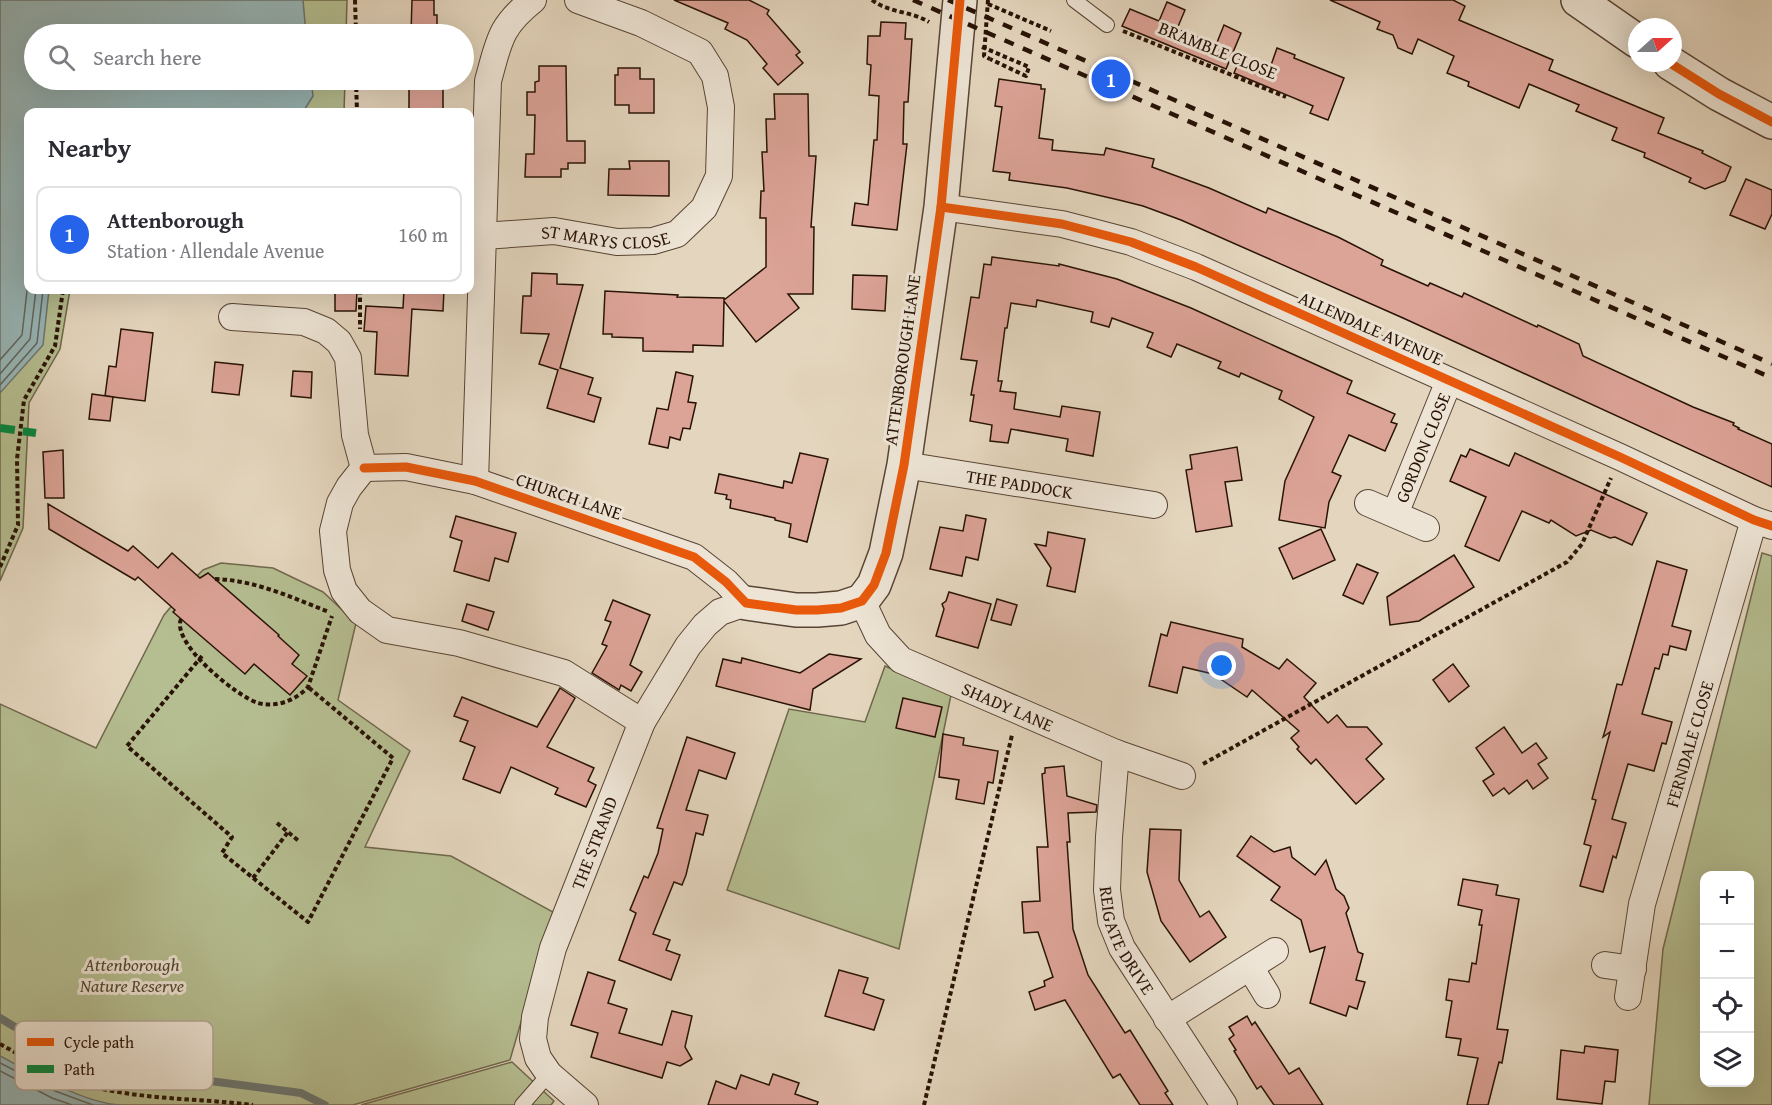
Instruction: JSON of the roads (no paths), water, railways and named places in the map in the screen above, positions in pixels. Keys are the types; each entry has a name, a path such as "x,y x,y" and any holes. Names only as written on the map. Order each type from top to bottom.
{"street":[{"path":"475,481 488,81 501,34 515,14 533,0"},
{"name":"ST MARYS CLOSE","path":"484,236 554,231 617,242 653,241 677,234 704,208 719,176 721,107 715,76 700,52 641,23 578,0"},
{"name":"ATTENBOROUGH LANE","path":"862,601 874,585 886,553 904,465 941,207 960,0"},
{"path":"1578,0 1628,35"},
{"path":"1682,71 1719,94 1772,122"},
{"name":"ALLENDALE AVENUE","path":"941,207 1062,224 1131,242 1197,267 1763,523"},
{"path":"232,317 304,322 326,331 339,342 348,358 355,435 363,468 340,503 333,531 337,570 344,591 360,611 387,630 459,643 564,673 642,722"},
{"name":"GORDON CLOSE","path":"1395,514 1449,381"},
{"name":"THE PADDOCK","path":"904,465 1141,509"},
{"name":"CHURCH LANE","path":"363,468 406,467 475,481 694,557 726,582 746,603"},
{"name":"GORDON CLOSE","path":"1368,503 1426,528"},
{"name":"FERNDALE CLOSE","path":"1628,997 1642,904 1763,523"},
{"path":"746,603 796,610 817,610 840,608 862,601"},
{"name":"SHADY LANE","path":"862,601 878,635 901,660 1116,753 1182,776"},
{"name":"THE STRAND","path":"585,1105 549,1074 538,1058 533,1039 535,1017 553,948 642,722 688,646 705,625 720,612 746,603"},
{"name":"REIGATE DRIVE","path":"1116,753 1108,879 1111,921 1122,948 1224,1105"},
{"path":"1167,1019 1275,951"},
{"path":"1605,965 1633,969"},
{"path":"1250,967 1267,995"}],"lane":[{"path":"1074,0 1107,25"},
{"path":"522,1105 549,1074"}],"water":[{"path":"0,0 303,0 305,24 24,24 24,90 312,90 313,96 306,108 24,108 24,294 49,294 43,345 0,393"},
{"path":"0,1056 15,1064 15,1090 69,1090 91,1099 120,1105 0,1105"}],"waterway":[{"path":"0,1018 15,1027"},
{"path":"213,1081 301,1093 325,1105"}],"railway":[{"path":"913,0 1772,378"},
{"path":"948,0 1772,364"}],"place":[{"name":"Attenborough","path":"1111,79"}],"park label":[{"name":"Attenborough Nature Reserve","path":"132,974"}]}
